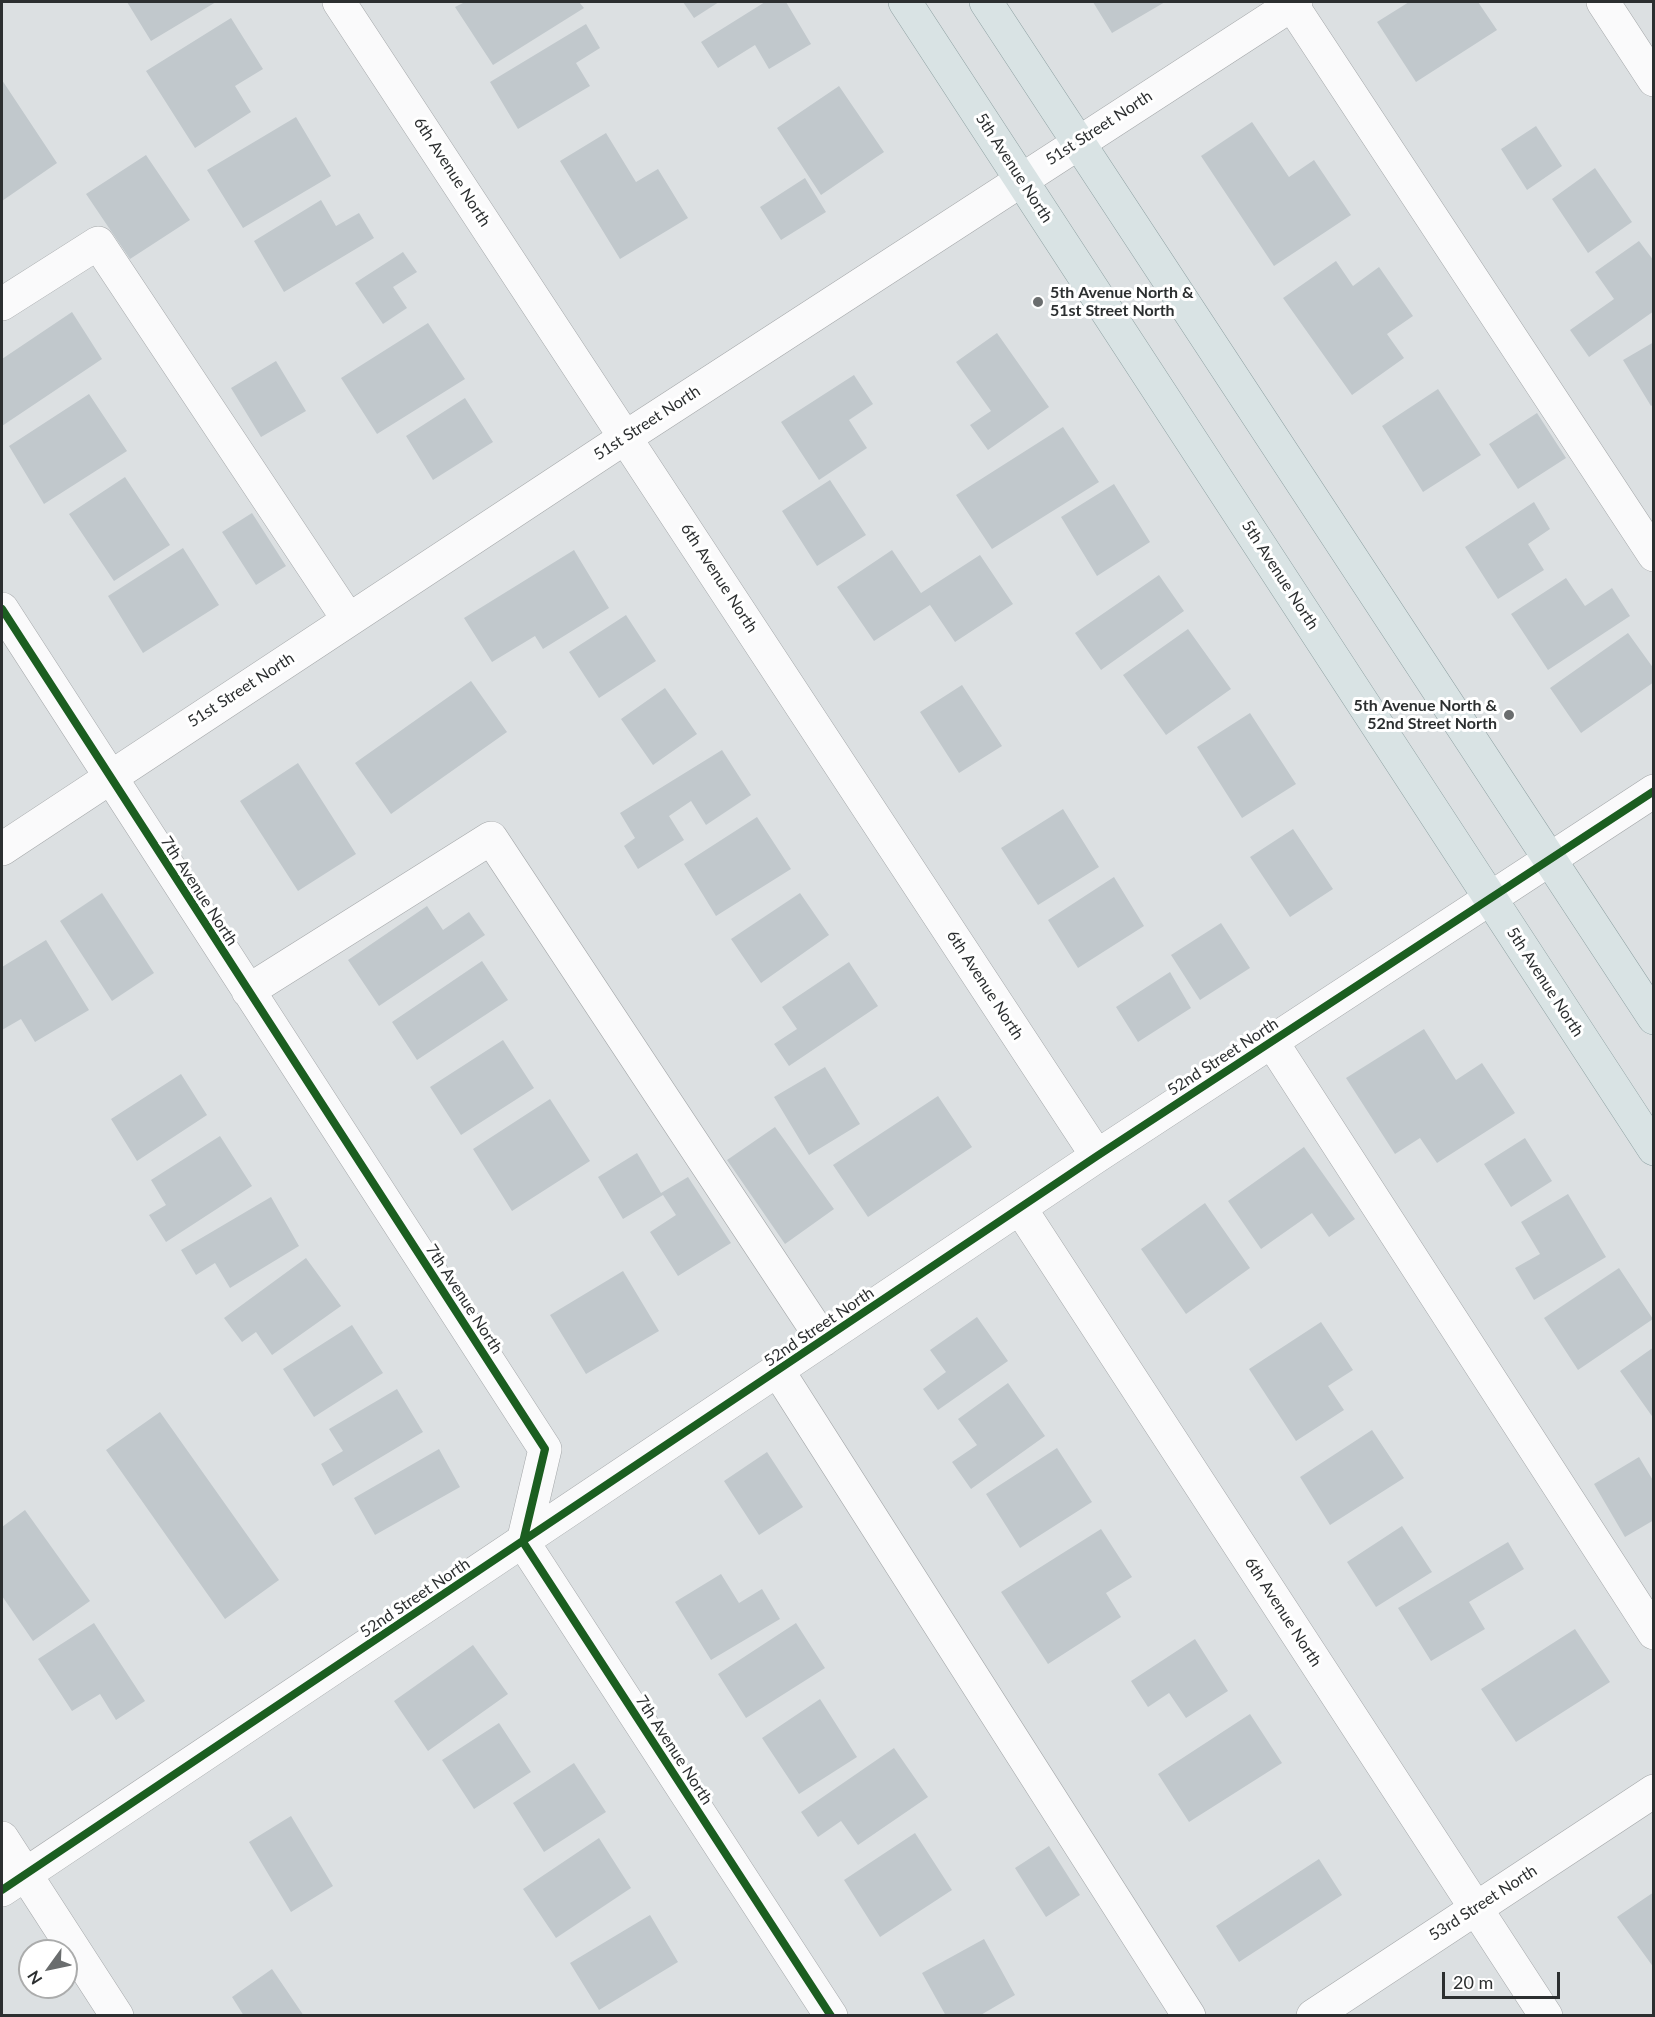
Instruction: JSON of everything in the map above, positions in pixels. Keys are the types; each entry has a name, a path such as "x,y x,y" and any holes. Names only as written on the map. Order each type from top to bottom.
{"main road":[{"name":"5th Avenue North","path":"905,2 1022,178 1653,1149"},
{"path":"986,2 1653,1018"}],"street":[{"name":"6th Avenue North","path":"339,2 1097,1156"},
{"name":"51st Street North","path":"2,849 348,619 1293,2"},
{"path":"1293,2 1653,555"},
{"path":"1603,2 1653,80"},
{"path":"2,304 99,243 348,619"},
{"name":"7th Avenue North","path":"2,609 545,1449 524,1542 831,2016"},
{"name":"52nd Street North","path":"13,1882 524,1542 1097,1156 1491,899 1548,857 1653,791"},
{"path":"248,991 491,838 823,1340"},
{"path":"1272,1042 1653,1633"},
{"name":"6th Avenue North","path":"1020,1208 1546,2016"},
{"path":"778,1371 1189,2016"},
{"name":"53rd Street North","path":"1313,2016 1653,1791"},
{"path":"2,1838 13,1882 117,2016"}],"building":[{"path":"127,2 216,2 151,41"},
{"path":"465,2 579,2 584,8 493,65 455,7"},
{"path":"683,2 719,2 694,18"},
{"path":"765,2 786,2 811,44 769,69 755,45 718,68 701,42"},
{"path":"1093,2 1165,2 1112,33"},
{"path":"1409,2 1478,2 1497,30 1416,82 1377,22"},
{"path":"231,18 263,69 235,86 251,112 195,148 146,71"},
{"path":"586,24 600,48 576,63 590,86 518,129 490,82"},
{"path":"2,80 57,163 2,201"},
{"path":"839,86 884,152 821,195 777,128"},
{"path":"296,117 331,176 243,228 207,170"},
{"path":"1252,122 1289,177 1314,160 1351,215 1274,266 1201,156"},
{"path":"1536,126 1562,166 1527,190 1501,149"},
{"path":"606,133 636,182 658,169 688,218 620,259 560,161"},
{"path":"146,155 190,220 130,259 86,194"},
{"path":"1595,168 1632,222 1588,253 1552,199"},
{"path":"805,178 826,212 781,240 760,207"},
{"path":"321,200 336,226 359,213 374,238 284,292 254,241"},
{"path":"1639,241 1654,261 1654,311 1589,357 1570,330 1614,299 1595,272"},
{"path":"403,252 417,272 393,287 407,308 383,324 355,283"},
{"path":"1336,261 1353,286 1379,267 1413,316 1387,334 1404,358 1352,395 1283,298"},
{"path":"72,312 102,359 2,426 2,359"},
{"path":"428,323 465,379 377,434 341,378"},
{"path":"997,333 1049,407 988,450 970,425 991,411 956,362"},
{"path":"1654,342 1654,404 1651,406 1623,360"},
{"path":"276,361 306,411 261,437 231,388"},
{"path":"854,375 873,404 849,420 867,448 819,480 781,422"},
{"path":"1438,389 1481,455 1423,492 1382,426"},
{"path":"89,394 127,451 44,504 9,446"},
{"path":"465,398 493,442 433,480 406,436"},
{"path":"1537,413 1566,458 1518,489 1489,444"},
{"path":"1063,427 1099,482 992,549 956,495"},
{"path":"125,477 170,545 114,581 69,514"},
{"path":"830,480 866,535 817,566 782,511"},
{"path":"1114,484 1150,542 1097,576 1061,517"},
{"path":"1534,502 1550,529 1528,544 1544,570 1498,599 1465,547"},
{"path":"252,513 286,566 256,585 222,532"},
{"path":"183,548 219,605 143,653 108,596"},
{"path":"574,550 609,608 543,649 535,636 492,662 464,618"},
{"path":"892,550 921,593 980,555 1013,604 955,642 930,605 874,641 837,587"},
{"path":"1159,575 1184,611 1101,670 1075,633"},
{"path":"1566,578 1585,606 1612,588 1630,616 1548,670 1511,614"},
{"path":"626,615 656,661 599,698 569,652"},
{"path":"1188,629 1231,689 1166,735 1123,675"},
{"path":"1628,633 1654,669 1654,682 1581,733 1550,688"},
{"path":"471,681 507,732 391,814 355,763"},
{"path":"962,685 1002,746 959,773 920,712"},
{"path":"665,688 697,734 653,765 621,719"},
{"path":"1250,713 1296,784 1242,818 1197,747"},
{"path":"722,750 751,795 706,825 691,801 669,816 684,840 638,869 624,846 635,838 620,813"},
{"path":"298,763 356,854 298,891 240,801"},
{"path":"1063,809 1099,867 1038,905 1001,848"},
{"path":"757,817 791,869 716,916 684,864"},
{"path":"1293,829 1333,889 1290,917 1250,857"},
{"path":"1114,877 1144,926 1078,968 1048,920"},
{"path":"102,893 154,973 112,1001 60,921"},
{"path":"800,893 829,935 761,983 731,939"},
{"path":"427,906 443,930 469,912 485,935 379,1006 348,960"},
{"path":"1221,923 1250,968 1200,1000 1171,955"},
{"path":"46,940 89,1010 35,1042 21,1019 2,1030 2,967"},
{"path":"482,961 508,1000 417,1060 392,1022"},
{"path":"849,962 878,1006 789,1066 774,1044 797,1029 782,1007"},
{"path":"1170,972 1191,1008 1138,1042 1116,1007"},
{"path":"1424,1029 1456,1080 1482,1063 1515,1113 1437,1163 1420,1138 1395,1154 1346,1078"},
{"path":"503,1040 534,1088 461,1135 430,1087"},
{"path":"825,1067 860,1124 809,1155 774,1097"},
{"path":"181,1074 207,1115 137,1161 111,1119"},
{"path":"938,1096 972,1147 868,1217 833,1165"},
{"path":"550,1099 590,1161 512,1211 473,1149"},
{"path":"775,1127 834,1209 785,1244 727,1160"},
{"path":"220,1136 252,1186 166,1242 149,1215 166,1205 151,1180"},
{"path":"1525,1138 1552,1181 1511,1207 1484,1164"},
{"path":"1304,1147 1355,1219 1329,1237 1312,1213 1261,1249 1228,1201"},
{"path":"637,1153 661,1193 688,1177 731,1243 678,1276 650,1232 676,1215 663,1195 623,1219 598,1177"},
{"path":"1568,1194 1606,1257 1534,1300 1515,1268 1540,1254 1521,1222"},
{"path":"271,1197 299,1246 230,1288 215,1263 196,1275 181,1250"},
{"path":"1205,1203 1250,1268 1186,1314 1141,1249"},
{"path":"306,1258 341,1306 272,1355 256,1332 242,1342 224,1318"},
{"path":"1619,1268 1653,1319 1578,1370 1544,1318"},
{"path":"623,1271 659,1331 586,1374 550,1315"},
{"path":"977,1317 1008,1361 938,1410 923,1389 946,1372 930,1350"},
{"path":"1321,1322 1353,1370 1328,1386 1344,1410 1296,1441 1249,1369"},
{"path":"352,1325 383,1373 314,1417 283,1369"},
{"path":"1654,1347 1654,1419 1620,1371"},
{"path":"1008,1383 1045,1436 971,1489 952,1462 977,1445 958,1419"},
{"path":"397,1389 423,1432 333,1486 321,1464 343,1451 329,1429"},
{"path":"160,1412 279,1580 225,1619 106,1450"},
{"path":"1372,1430 1404,1478 1330,1525 1300,1477"},
{"path":"1057,1448 1092,1502 1020,1548 986,1494"},
{"path":"439,1449 460,1487 375,1535 354,1498"},
{"path":"767,1452 803,1507 759,1535 724,1481"},
{"path":"1639,1457 1654,1482 1654,1520 1625,1537 1594,1484"},
{"path":"25,1510 90,1601 33,1641 2,1596 2,1527"},
{"path":"1402,1526 1432,1572 1376,1607 1347,1562"},
{"path":"1101,1529 1132,1577 1106,1593 1121,1617 1048,1664 1001,1592"},
{"path":"1508,1542 1524,1569 1469,1602 1485,1629 1431,1661 1398,1608"},
{"path":"721,1574 739,1603 762,1589 780,1619 711,1660 675,1602"},
{"path":"94,1623 145,1701 116,1720 100,1694 72,1711 38,1659"},
{"path":"796,1623 825,1668 746,1718 718,1674"},
{"path":"1575,1629 1610,1682 1516,1742 1481,1689"},
{"path":"1195,1639 1228,1691 1186,1718 1169,1693 1148,1707 1131,1681"},
{"path":"473,1645 508,1694 428,1751 394,1701"},
{"path":"820,1699 857,1757 799,1794 762,1738"},
{"path":"1250,1714 1282,1763 1189,1822 1158,1774"},
{"path":"499,1723 531,1772 474,1809 442,1760"},
{"path":"894,1748 928,1797 858,1845 841,1821 818,1837 801,1812"},
{"path":"574,1763 606,1812 544,1852 513,1803"},
{"path":"291,1816 333,1886 291,1912 249,1842"},
{"path":"915,1833 952,1890 880,1937 844,1880"},
{"path":"599,1838 631,1888 556,1938 523,1889"},
{"path":"1049,1846 1080,1895 1046,1917 1015,1868"},
{"path":"1319,1859 1342,1895 1239,1962 1216,1926"},
{"path":"1654,1892 1654,1968 1617,1917"},
{"path":"650,1915 678,1962 599,2010 570,1963"},
{"path":"984,1939 1015,1995 979,2016 946,2016 922,1973"},
{"path":"272,1969 304,2016 244,2016 232,1997"}],"cycle path":[{"path":"2,609 545,1449 523,1542 831,2016"},
{"path":"2,1890 1097,1156 1654,791"}],"place":[{"name":"5th Avenue North & 51st Street North","path":"1038,302"},
{"name":"5th Avenue North & 52nd Street North","path":"1509,715"}]}
